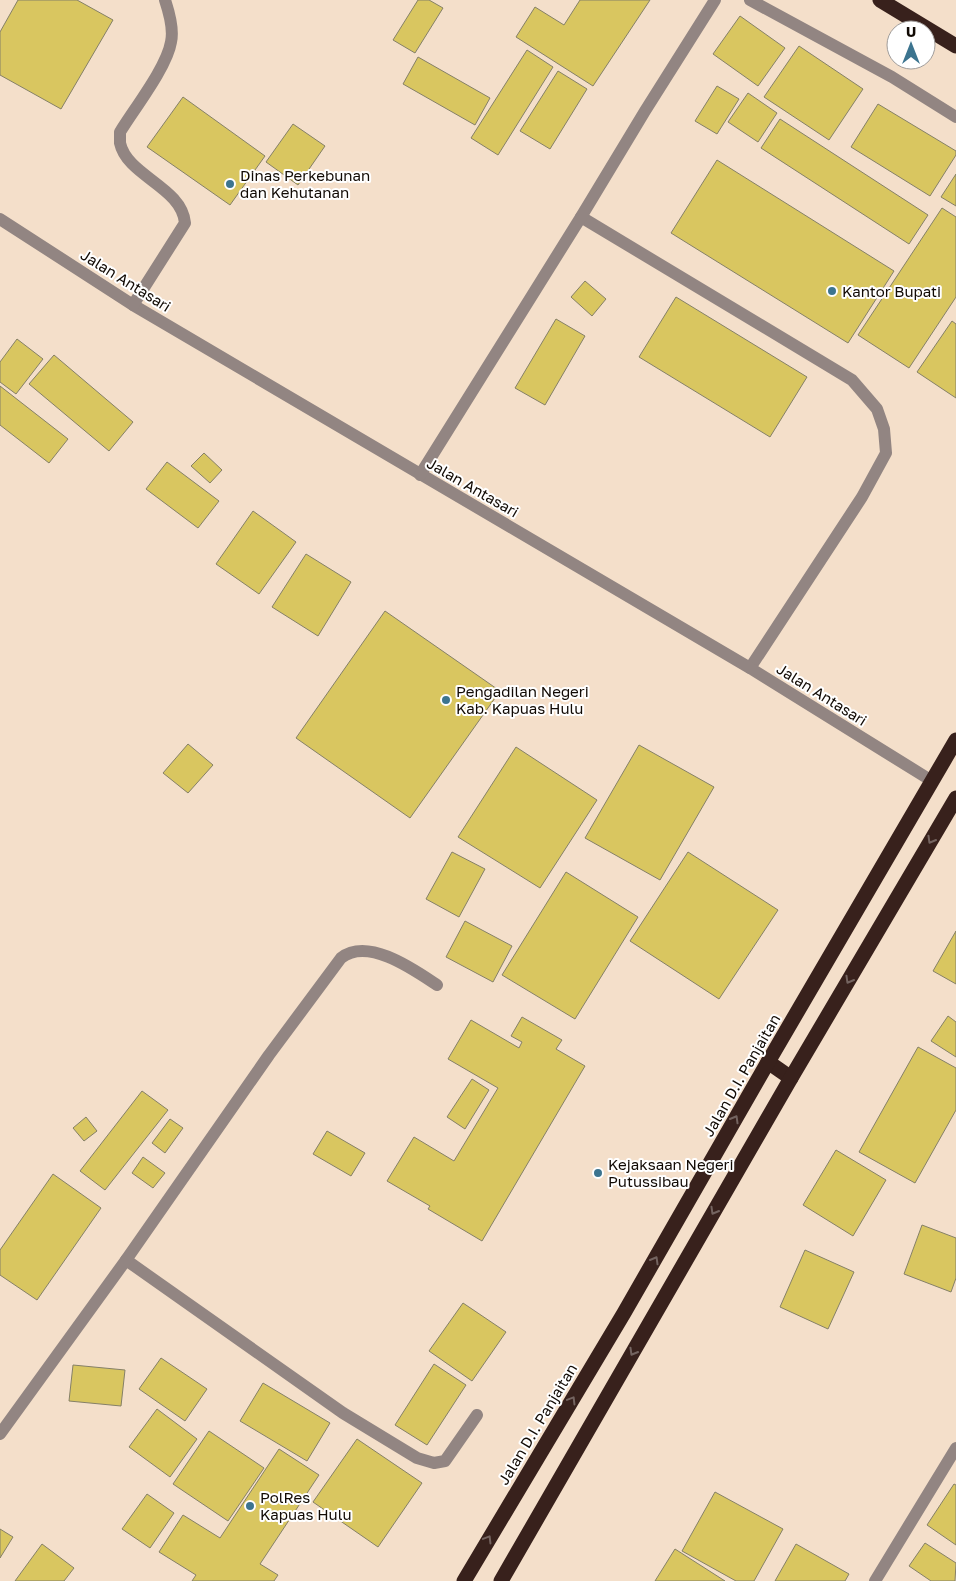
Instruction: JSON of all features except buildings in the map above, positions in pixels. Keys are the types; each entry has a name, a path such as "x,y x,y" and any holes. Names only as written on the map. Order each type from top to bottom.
{"highway":[{"path":"880,0 956,46"},
{"name":"Jalan D.I. Panjaitan","path":"464,1581 624,1313 956,740"},
{"path":"501,1581 956,798"},
{"path":"768,1062 792,1078"}],"street":[{"path":"133,305 185,223 184,213 174,198 130,162 120,145 120,132 167,57 172,40 165,0"},
{"path":"420,475 582,218 645,111 715,0"},
{"path":"750,0 892,77 956,118"},
{"path":"582,218 852,380 877,410 884,429 886,453 862,497 750,668"},
{"name":"Jalan Antasari","path":"0,220 133,305 750,668 932,781"},
{"path":"0,1434 126,1260 269,1055 341,958 347,953 356,951 378,953 410,968 437,985"},
{"path":"126,1260 343,1413 425,1462 434,1463 446,1460 476,1414"},
{"path":"875,1581 956,1448"}],"place":[{"name":"Dinas Perkebunan dan Kehutanan","path":"230,184"},
{"name":"Kantor Bupati","path":"832,291"},
{"name":"Pengadilan Negeri Kab. Kapuas Hulu","path":"446,700"},
{"name":"Kejaksaan Negeri Putussibau","path":"598,1173"},
{"name":"PolRes Kapuas Hulu","path":"250,1506"}]}
